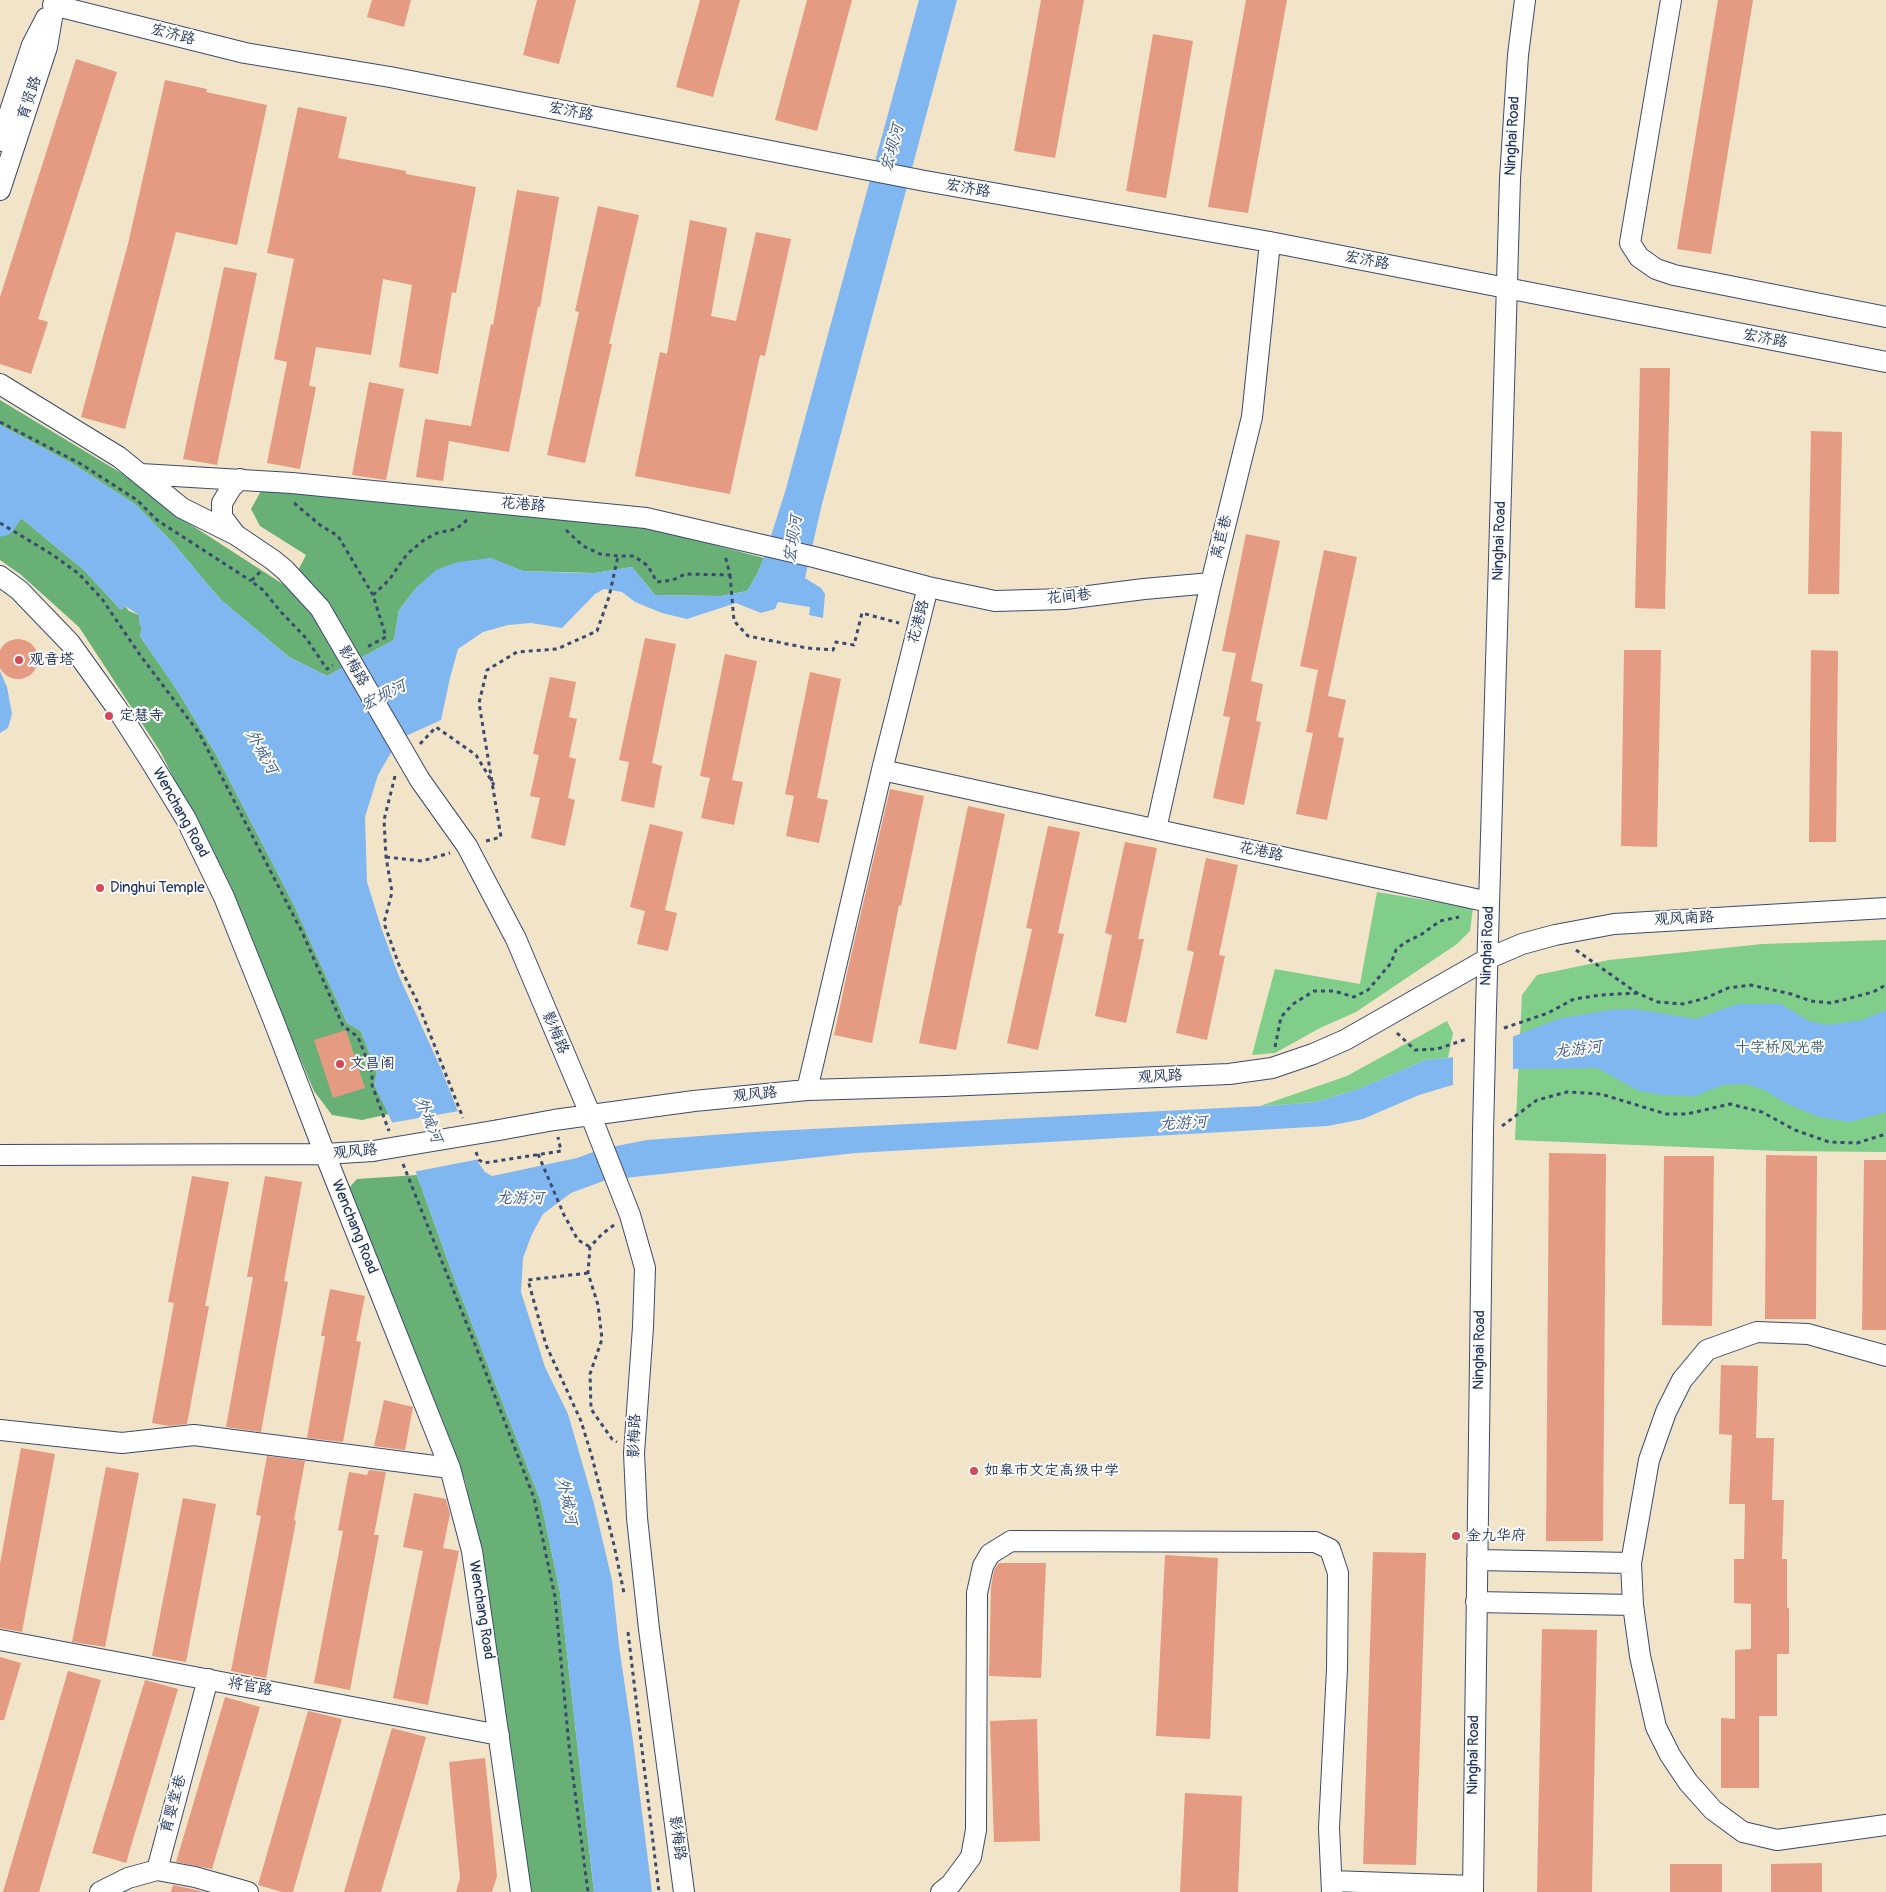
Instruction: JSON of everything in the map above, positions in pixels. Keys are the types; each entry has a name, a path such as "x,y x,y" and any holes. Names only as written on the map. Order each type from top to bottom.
{"street":[{"name":"Ninghai Road","path":"1473,1889 1487,958 1510,179 1518,55 1526,0"},
{"path":"1670,0 1630,243 1639,257 1656,269 1674,275 1886,317"},
{"name":"宏济路","path":"54,2 245,52 390,77 925,181 1270,242 1886,362"},
{"name":"育贤路","path":"0,141 32,45 54,2"},
{"name":"育贤路","path":"0,190 47,47 54,2"},
{"name":"莴苣巷","path":"1156,829 1211,583 1252,417 1270,242"},
{"name":"影梅路","path":"0,384 119,457 182,508 236,535 285,570 320,608 420,780 468,846 516,939 591,1116 630,1215 645,1268 634,1453 637,1518 649,1629 684,1892"},
{"name":"花港路","path":"141,474 240,479 646,518 814,557 928,587 882,770 1156,829 1489,908"},
{"path":"236,535 222,517 222,503 231,488 240,479"},
{"name":"Wenchang Road","path":"0,576 19,590 70,643 116,707 186,819 228,906 273,1019 450,1468 472,1550 521,1892"},
{"name":"花间巷","path":"928,587 996,601 1065,599 1211,583"},
{"path":"807,1090 882,770"},
{"name":"观风南路","path":"1487,958 1522,944 1555,935 1614,924 1886,908"},
{"name":"观风路","path":"0,1155 325,1154 373,1151 554,1120 694,1101 807,1090 1219,1074 1272,1068 1313,1054 1345,1040 1487,958"},
{"path":"1886,1356 1808,1334 1757,1332 1707,1350 1682,1380 1663,1420 1649,1460 1632,1563 1633,1605 1640,1656 1656,1727 1670,1755 1688,1782 1713,1810 1743,1832 1777,1840 1886,1825"},
{"path":"0,1430 122,1443 194,1435 450,1468"},
{"path":"941,1892 951,1884 971,1857 976,1830 977,1593 983,1566 990,1554 1011,1541 1315,1542 1330,1549 1338,1573 1337,1669 1329,1828 1332,1886 1473,1889"},
{"path":"1477,1560 1632,1563"},
{"path":"1476,1602 1633,1605"},
{"name":"将官路","path":"0,1640 499,1735"},
{"name":"育婴堂巷","path":"157,1870 208,1679"},
{"path":"100,1892 128,1878 157,1870 195,1877 248,1892"}],"path":[{"path":"0,422 81,464 137,500 157,520 251,581"},
{"path":"373,595 389,580 407,554 424,540 437,533 456,529 470,517 472,501"},
{"path":"546,507 560,525 583,546 600,554 634,556 648,566 657,582 673,580 685,574 730,575"},
{"path":"0,523 79,574 102,599 140,655 199,733 303,934 343,1026 358,1037 372,1072 372,1085 391,1135"},
{"path":"724,555 730,575 734,621 748,636 807,648 833,650 836,642 854,646 862,613 917,628"},
{"path":"386,857 422,861 445,856 468,846 501,836 479,703 487,670 518,652 558,649 597,631 609,597 618,556"},
{"path":"416,748 436,727 476,755 494,785"},
{"path":"395,774 384,820 386,857 392,892 384,923 399,965 417,1002 466,1126"},
{"path":"1272,1068 1281,1017 1293,1004 1314,992 1334,991 1354,996 1368,990 1390,963 1396,950 1404,943 1440,922 1489,908"},
{"path":"1555,935 1638,993 1658,1002 1683,1004 1706,998 1728,988 1751,985 1791,994 1811,1002 1831,1003 1873,992 1886,985"},
{"path":"1483,1136 1537,1100 1567,1092 1601,1094 1666,1114 1687,1114 1730,1104 1762,1112 1795,1130 1829,1142 1856,1144 1886,1134"},
{"path":"476,1151 479,1160 484,1163 561,1150 554,1120"},
{"path":"538,1154 564,1215 578,1240 590,1247"},
{"path":"403,1162 534,1498 555,1596 569,1746 588,1892"},
{"path":"630,1215 602,1234 590,1247 588,1273 598,1306 602,1340 590,1374 591,1409 612,1439 634,1453"},
{"path":"588,1273 528,1280 546,1345 581,1421 592,1456 614,1545 624,1596"},
{"path":"628,1631 658,1892"}],"green space":[{"path":"0,400 141,485 165,508 289,588 306,555 260,526 251,509 261,491 304,491 653,529 764,558 747,591 721,596 655,595 632,567 595,573 523,571 490,558 417,587 399,610 394,640 327,676 289,657 220,599 173,543 136,505 73,464 0,425"},
{"path":"15,513 84,570 121,610 125,606 129,611 139,615 142,629 140,636 177,690 217,756 295,907 347,1023 361,1031 377,1074 374,1084 389,1114 362,1120 332,1115 314,1091 221,872 160,751 79,627 20,574 0,560 0,516"},
{"path":"1377,892 1473,908 1470,931 1457,944 1356,1012 1320,1028 1275,1053 1252,1055 1275,969 1360,984"},
{"name":"十字桥风光带","path":"1886,940 1886,1152 1780,1151 1515,1140 1522,995 1537,975 1609,960 1762,944"},
{"path":"1447,1021 1453,1033 1448,1058 1425,1060 1359,1089 1315,1102 1260,1106 1347,1076"},
{"path":"417,1175 451,1270 541,1502 560,1592 594,1892 530,1892 527,1862 466,1484 443,1421 346,1191 357,1179"}],"water":[{"path":"919,0 957,0 822,504 805,578 821,588 825,594 823,618 809,615 810,607 778,602 775,609 761,613 736,603 687,619 662,613 635,602 622,592 604,589 595,594 562,628 531,623 508,625 483,632 458,649 441,720 399,739 378,775 365,817 367,882 398,974 442,1071 478,1162 485,1172 492,1176 577,1158 601,1149 647,1140 753,1132 1315,1102 1359,1089 1425,1060 1448,1058 1473,1052 1561,1018 1610,1010 1635,1009 1696,1019 1737,1004 1781,1004 1809,1021 1828,1025 1862,1020 1886,1010 1886,1112 1849,1122 1819,1117 1788,1104 1764,1090 1746,1084 1723,1085 1695,1096 1663,1095 1639,1091 1597,1068 1506,1069 1419,1095 1363,1119 1328,1126 856,1153 606,1180 571,1193 543,1214 532,1234 523,1258 521,1292 545,1367 568,1414 594,1504 612,1580 652,1892 594,1892 560,1592 541,1502 451,1270 417,1175 374,1084 377,1074 361,1031 347,1023 295,907 217,756 177,690 140,636 142,629 139,615 125,606 121,610 84,570 15,513 0,516 0,425 73,464 136,505 173,543 220,599 289,657 327,676 394,640 399,610 417,587 436,570 458,562 491,558 523,571 578,573 595,573 632,567 655,595 721,596 747,591 764,558 785,492"},
{"path":"0,671 7,687 12,714 8,728 0,733"}],"pier":[{"path":"1513,1033 1513,1072 1483,1077 1453,1089 1453,1055"},
{"path":"459,1111 480,1159 413,1172 390,1123"}],"building":[{"path":"372,0 411,0 404,27 367,17"},
{"path":"537,0 576,0 559,64 523,55"},
{"path":"700,0 740,0 713,97 676,87"},
{"path":"807,0 852,0 817,131 775,120"},
{"path":"1041,0 1084,0 1055,158 1014,151"},
{"path":"1246,0 1287,0 1248,213 1208,207"},
{"path":"1718,0 1753,0 1711,254 1677,249"},
{"path":"1153,34 1193,41 1166,198 1126,191"},
{"path":"76,59 117,72 38,319 48,322 31,374 0,364 0,297"},
{"path":"165,80 207,89 206,92 267,105 237,245 176,232 125,429 81,417 128,244"},
{"path":"298,107 347,117 338,158 406,171 406,174 476,187 456,293 452,292 438,374 399,367 412,285 383,279 371,355 316,347 309,386 316,387 300,469 267,463 287,362 274,359 294,259 267,253"},
{"path":"517,190 559,197 540,307 538,307 509,452 449,441 443,481 416,477 425,419 471,426 491,324 493,325"},
{"path":"598,206 639,215 609,344 612,344 585,463 547,455 579,312 575,311"},
{"path":"690,220 727,228 711,316 736,321 756,232 791,239 765,356 760,355 730,494 635,476 660,352 667,354"},
{"path":"224,267 257,273 217,465 183,459"},
{"path":"1640,368 1670,368 1665,609 1635,608"},
{"path":"369,382 404,389 386,480 352,475"},
{"path":"1811,431 1842,432 1839,594 1808,594"},
{"path":"1246,534 1280,541 1251,681 1263,684 1256,721 1261,722 1244,805 1213,798 1230,717 1223,716 1236,653 1222,651"},
{"path":"1324,550 1357,557 1328,696 1346,700 1338,737 1344,738 1327,820 1296,814 1313,733 1306,732 1318,670 1300,666"},
{"path":"645,638 676,644 652,763 662,766 654,808 621,801 629,762 619,760"},
{"name":"观音塔","path":"18,639 32,645 38,659 32,673 18,679 4,673 -2,659 4,645"},
{"path":"1624,650 1661,650 1657,847 1621,846"},
{"path":"1811,650 1838,651 1836,842 1809,842"},
{"path":"725,654 757,661 732,780 743,782 734,825 701,818 710,778 700,776"},
{"path":"810,672 841,679 817,798 828,800 819,843 786,836 794,796 785,794"},
{"path":"550,677 576,682 569,717 577,719 569,757 576,759 568,798 575,800 565,846 531,838 540,798 530,796 539,755 533,754"},
{"path":"890,789 924,796 901,906 899,905 872,1043 834,1035"},
{"path":"968,806 1005,814 956,1050 919,1043"},
{"path":"650,824 683,832 665,910 677,913 668,951 637,944 645,911 630,907"},
{"path":"1048,826 1080,832 1058,933 1064,934 1038,1050 1007,1043 1032,929 1026,928"},
{"path":"1125,842 1157,848 1138,939 1144,939 1126,1023 1095,1016 1112,935 1105,933"},
{"path":"1206,858 1238,865 1219,955 1225,956 1207,1040 1176,1033 1194,952 1187,950"},
{"name":"文昌阁","path":"346,1030 365,1088 333,1098 314,1040"},
{"path":"1549,1153 1606,1154 1603,1541 1546,1541"},
{"path":"1766,1155 1817,1156 1816,1319 1765,1319"},
{"path":"1664,1156 1714,1156 1712,1326 1662,1325"},
{"path":"1864,1160 1886,1160 1886,1330 1862,1330"},
{"path":"192,1176 229,1182 205,1306 209,1306 187,1424 169,1426 152,1423 174,1303 168,1302"},
{"path":"265,1176 302,1182 284,1281 288,1282 261,1432 226,1427 253,1277 247,1277"},
{"path":"330,1289 365,1296 356,1341 361,1342 343,1442 307,1438 325,1336 321,1336"},
{"path":"1721,1365 1758,1366 1756,1438 1774,1438 1772,1500 1784,1500 1782,1559 1787,1559 1789,1654 1777,1654 1777,1716 1759,1716 1759,1788 1721,1788 1721,1718 1735,1719 1735,1650 1751,1649 1751,1604 1734,1603 1734,1559 1744,1559 1745,1504 1729,1504 1732,1435 1719,1434"},
{"path":"384,1400 413,1407 405,1450 374,1446"},
{"path":"21,1448 55,1454 22,1632 0,1628 0,1564"},
{"path":"267,1456 305,1461 294,1520 296,1521 266,1678 231,1671 261,1516 256,1515"},
{"path":"106,1467 139,1473 105,1647 72,1642"},
{"path":"369,1470 386,1472 374,1535 379,1535 350,1690 314,1683 343,1531 338,1530 349,1472 367,1475"},
{"path":"414,1493 446,1499 450,1514 443,1548 459,1551 428,1705 393,1698 423,1551 403,1547"},
{"path":"183,1498 216,1504 186,1662 152,1656"},
{"path":"1373,1552 1426,1553 1416,1865 1363,1864"},
{"path":"1165,1555 1218,1558 1210,1739 1156,1736"},
{"path":"999,1563 1046,1563 1041,1678 989,1676 991,1587 994,1570"},
{"path":"1542,1629 1597,1630 1592,1892 1537,1892"},
{"path":"0,1657 21,1663 4,1720 0,1720"},
{"path":"68,1671 101,1680 39,1892 3,1892"},
{"path":"145,1680 178,1689 126,1863 92,1853"},
{"path":"225,1697 260,1707 212,1869 176,1862"},
{"path":"308,1711 342,1719 293,1892 282,1892 258,1885"},
{"path":"1037,1719 1040,1841 994,1842 990,1721"},
{"path":"392,1728 426,1737 415,1776 381,1892 344,1892"},
{"path":"485,1758 497,1876 492,1892 456,1892 460,1878 449,1762"},
{"path":"1185,1793 1242,1796 1238,1892 1180,1892"},
{"path":"1822,1863 1822,1892 1771,1892 1771,1864"},
{"path":"1670,1864 1722,1864 1722,1892 1670,1892"},
{"path":"173,1885 192,1889 204,1892 171,1892"}],"waterway":[{"path":"0,519 27,478"}],"place":[{"name":"观音塔","path":"19,660"},
{"name":"定慧寺","path":"109,716"},
{"name":"Dinghui Temple","path":"100,888"},
{"name":"文昌阁","path":"340,1064"},
{"name":"如皋市文定高级中学","path":"974,1471"},
{"name":"金九华府","path":"1456,1536"}],"water label":[{"name":"宏坝河","path":"893,148"},
{"name":"宏坝河","path":"794,539"},
{"name":"宏坝河","path":"384,696"},
{"name":"外城河","path":"261,752"},
{"name":"龙游河","path":"1578,1050"},
{"name":"外城河","path":"428,1120"},
{"name":"龙游河","path":"1183,1124"},
{"name":"龙游河","path":"520,1199"},
{"name":"外城河","path":"566,1501"}]}
